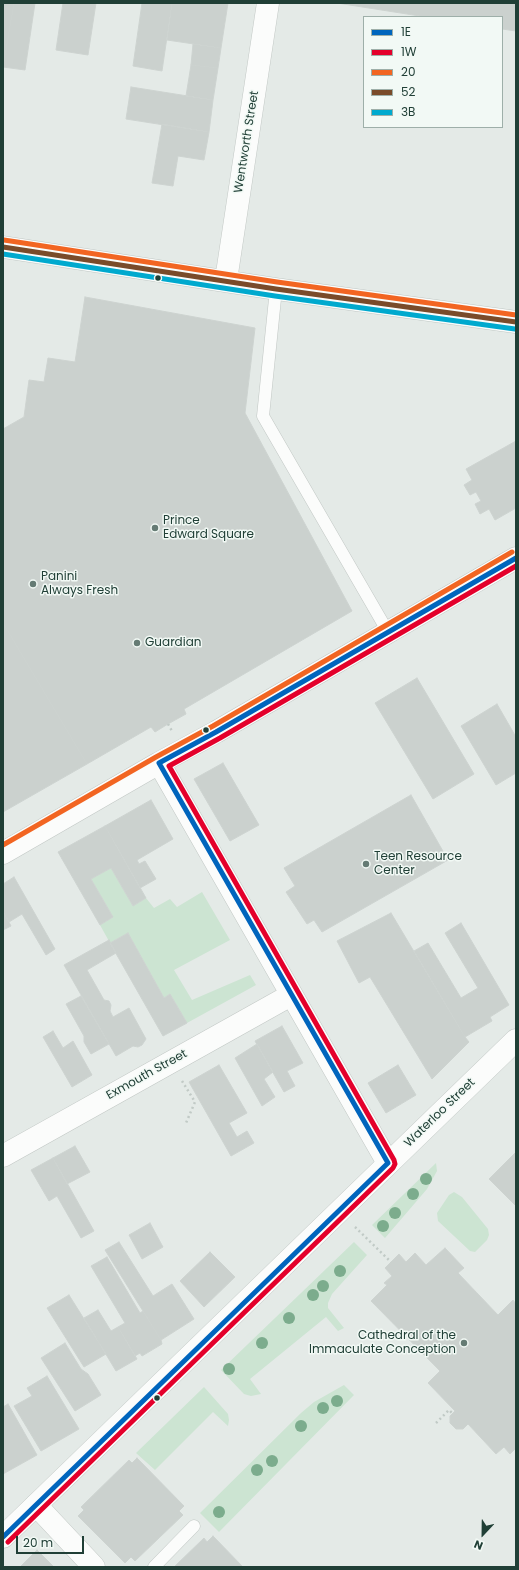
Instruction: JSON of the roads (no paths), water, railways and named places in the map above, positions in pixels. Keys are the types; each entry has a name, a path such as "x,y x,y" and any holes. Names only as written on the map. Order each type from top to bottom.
{"street":[{"name":"Wentworth Street","path":"226,280 268,3"},
{"path":"3,247 516,322"},
{"path":"3,853 159,763 216,732 516,558"},
{"path":"159,763 388,1163"},
{"name":"Exmouth Street","path":"3,1156 291,994"},
{"name":"Waterloo Street","path":"3,1537 516,1040"},
{"path":"36,1505 94,1567"}],"lane":[{"path":"276,288 262,416 388,632"},
{"path":"154,1567 194,1526"}],"place":[{"name":"Prince Edward Square","path":"155,528"},
{"name":"Panini Always Fresh","path":"33,584"},
{"name":"Guardian","path":"137,643"},
{"name":"Teen Resource Center","path":"366,864"},
{"name":"Cathedral of the Immaculate Conception","path":"464,1343"}]}
